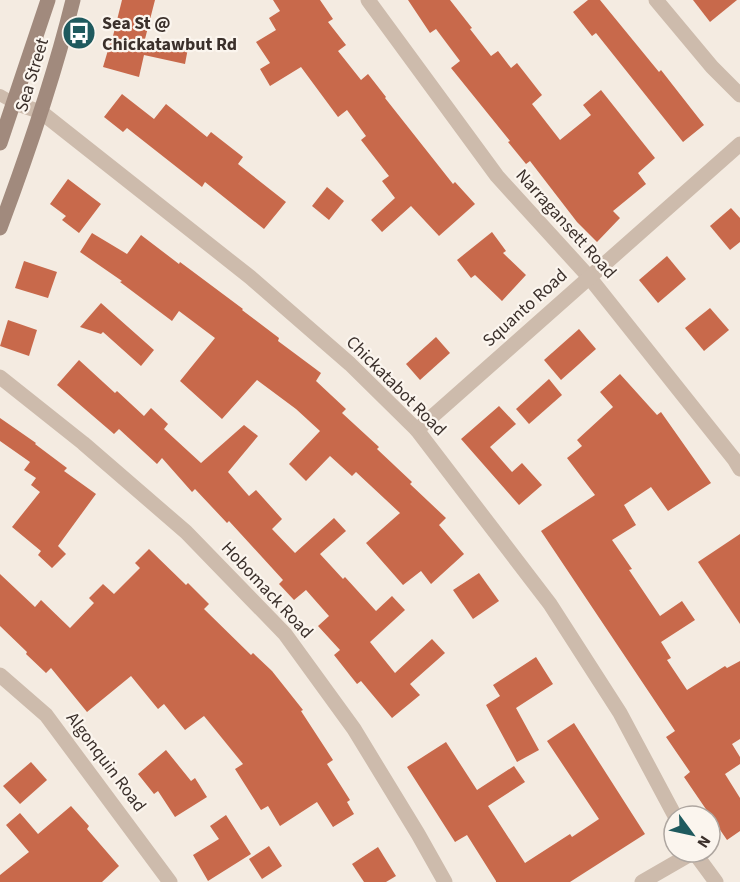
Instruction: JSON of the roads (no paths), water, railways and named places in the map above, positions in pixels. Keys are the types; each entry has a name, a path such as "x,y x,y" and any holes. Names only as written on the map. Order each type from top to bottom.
{"main road":[{"name":"Sea Street","path":"0,143 48,0"},
{"name":"Sea Street","path":"0,228 29,149 60,53 73,0"}],"street":[{"name":"Narragansett Road","path":"368,0 497,176 589,277 738,461"},
{"path":"656,0 712,67 740,95"},
{"name":"Chickatabot Road","path":"14,103 41,112 250,277 350,364 417,430 550,604 620,712 669,804"},
{"name":"Squanto Road","path":"417,430 740,144"},
{"name":"Hobomack Road","path":"0,377 83,442 186,532 285,634 354,729 445,882"},
{"name":"Algonquin Road","path":"0,675 46,715 170,882"},
{"path":"642,882 673,864"},
{"path":"703,864 716,882"}],"lane":[{"path":"0,95 14,103"}],"place":[{"name":"Sea St @ Chickatawbut Rd","path":"79,33"}]}
